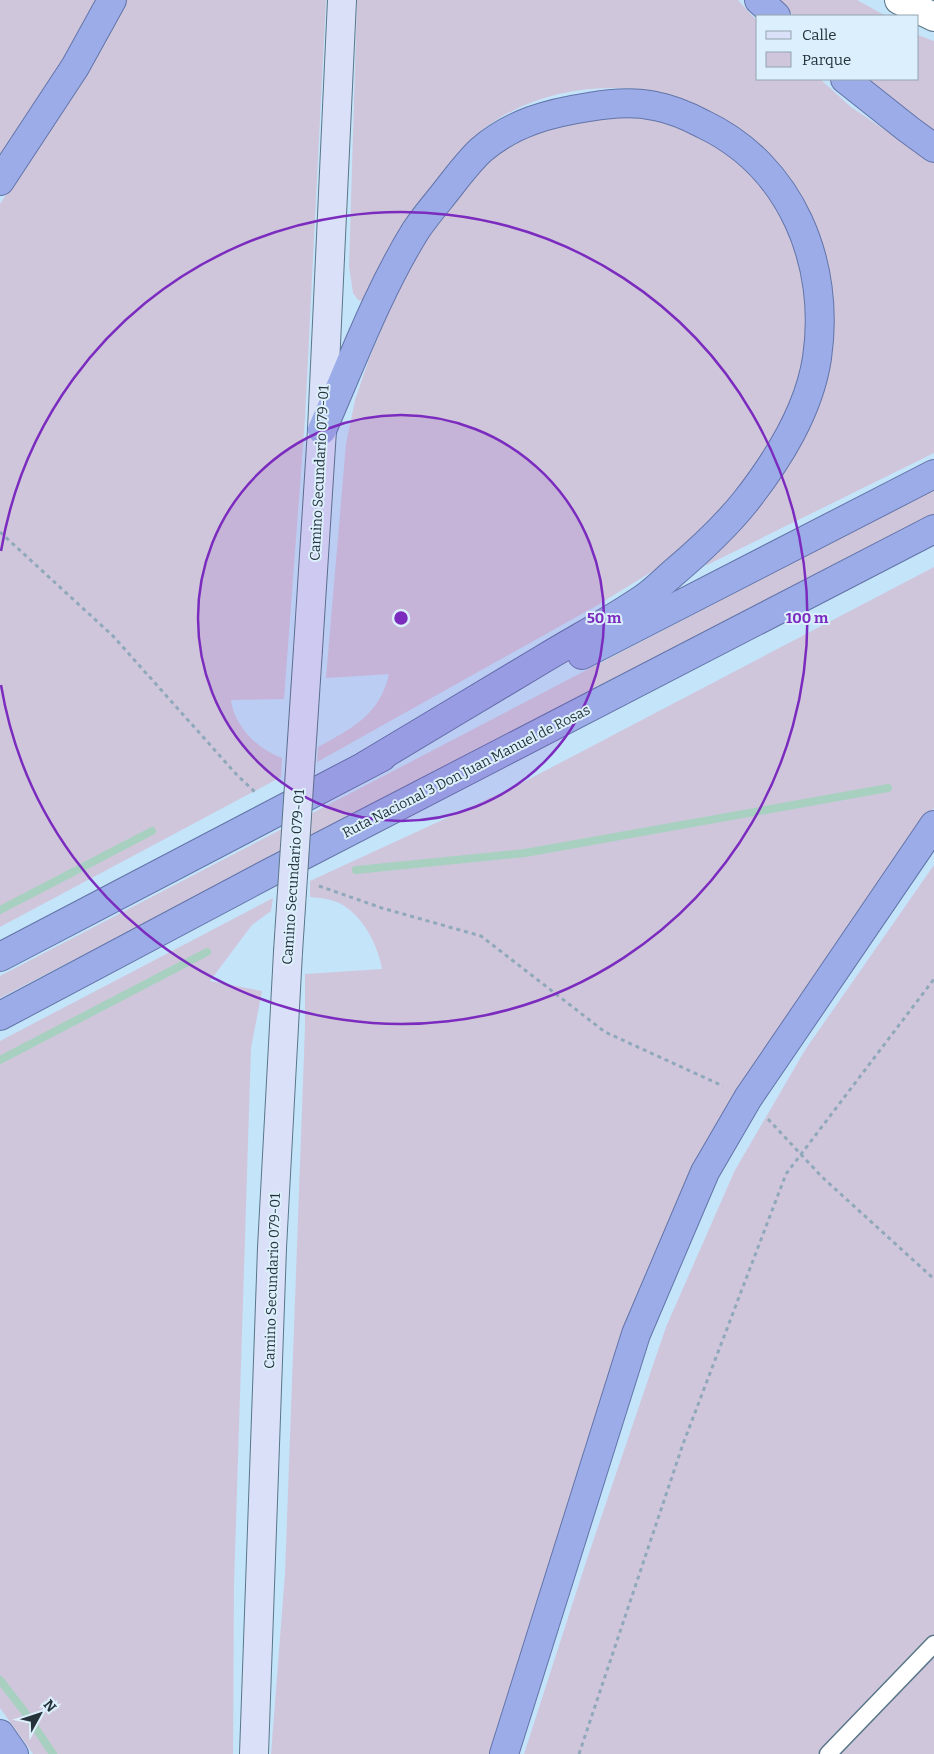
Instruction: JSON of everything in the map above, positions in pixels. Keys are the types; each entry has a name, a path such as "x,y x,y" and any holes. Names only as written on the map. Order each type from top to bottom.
{"highway":[{"path":"0,181 75,67 112,0"},
{"path":"759,0 775,15"},
{"path":"846,80 934,148"},
{"path":"322,430 386,285 417,228 480,151 508,130 539,117 565,110 628,103 656,106 687,116 718,131 746,152 772,178 790,203 804,231 815,265 820,303 820,334 810,389 782,449 744,502 692,557 645,597 366,766"},
{"path":"0,958 366,766 934,474"},
{"name":"Ruta Nacional 3 Don Juan Manuel de Rosas","path":"0,1016 273,871 934,529"},
{"path":"504,1754 636,1334 705,1172 748,1098 934,825"},
{"path":"0,1734 14,1754"}],"main road":[{"name":"Camino Secundario 079-01","path":"254,1754 272,1248 288,952 322,430 342,0"}],"street":[{"path":"899,0 934,17"}],"lane":[{"path":"828,1754 934,1644"}],"path":[{"path":"0,532 113,636 237,775 277,814"},
{"path":"319,886 382,908 481,936 605,1032 748,1098 822,1177 934,1279"},
{"path":"579,1754 683,1444 786,1174 934,979"}],"green space":[{"path":"0,0 95,0 71,52 0,162"},
{"path":"124,0 326,0 305,418 284,699 231,700 237,719 249,736 264,749 282,758 281,777 0,927 0,204 83,72"},
{"path":"357,0 738,0 756,20 756,80 821,80 851,107 934,163 934,453 705,566 773,483 803,439 814,415 827,374 832,340 833,306 830,272 826,256 814,222 797,190 775,162 749,137 720,116 687,101 653,91 602,88 555,95 511,111 477,134 422,198 396,238 363,301 358,300 353,293 349,266"},
{"path":"777,0 857,0 884,15 793,15"},
{"path":"919,35 934,41 934,131 911,118 865,80 919,80"},
{"path":"597,115 645,117 683,126 739,159 780,209 801,264 806,297 806,353 786,412 769,447 753,471 726,503 666,563 596,606 317,762 318,747 353,727 371,710 385,688 389,674 326,678 346,444 355,400 369,359 400,285 422,247 450,207 489,161 522,135"},
{"path":"934,489 934,514 0,998 0,976"},
{"path":"934,567 934,808 788,1017 627,1330 577,1473 490,1754 271,1754 285,1573 305,1027 305,974 382,969 377,950 363,924 349,909 341,904 322,898 310,897 310,881 514,787"},
{"path":"934,865 934,1754 524,1754 586,1562 666,1327 735,1170 805,1050"},
{"path":"273,898 271,911 252,925 210,981 262,991 251,1048 234,1586 233,1754 33,1754 0,1708 0,1041"}],"waterway":[{"path":"356,870 525,853 888,788"},
{"path":"0,910 152,831"},
{"path":"0,1060 207,952"},
{"path":"0,1680 53,1754"}]}
